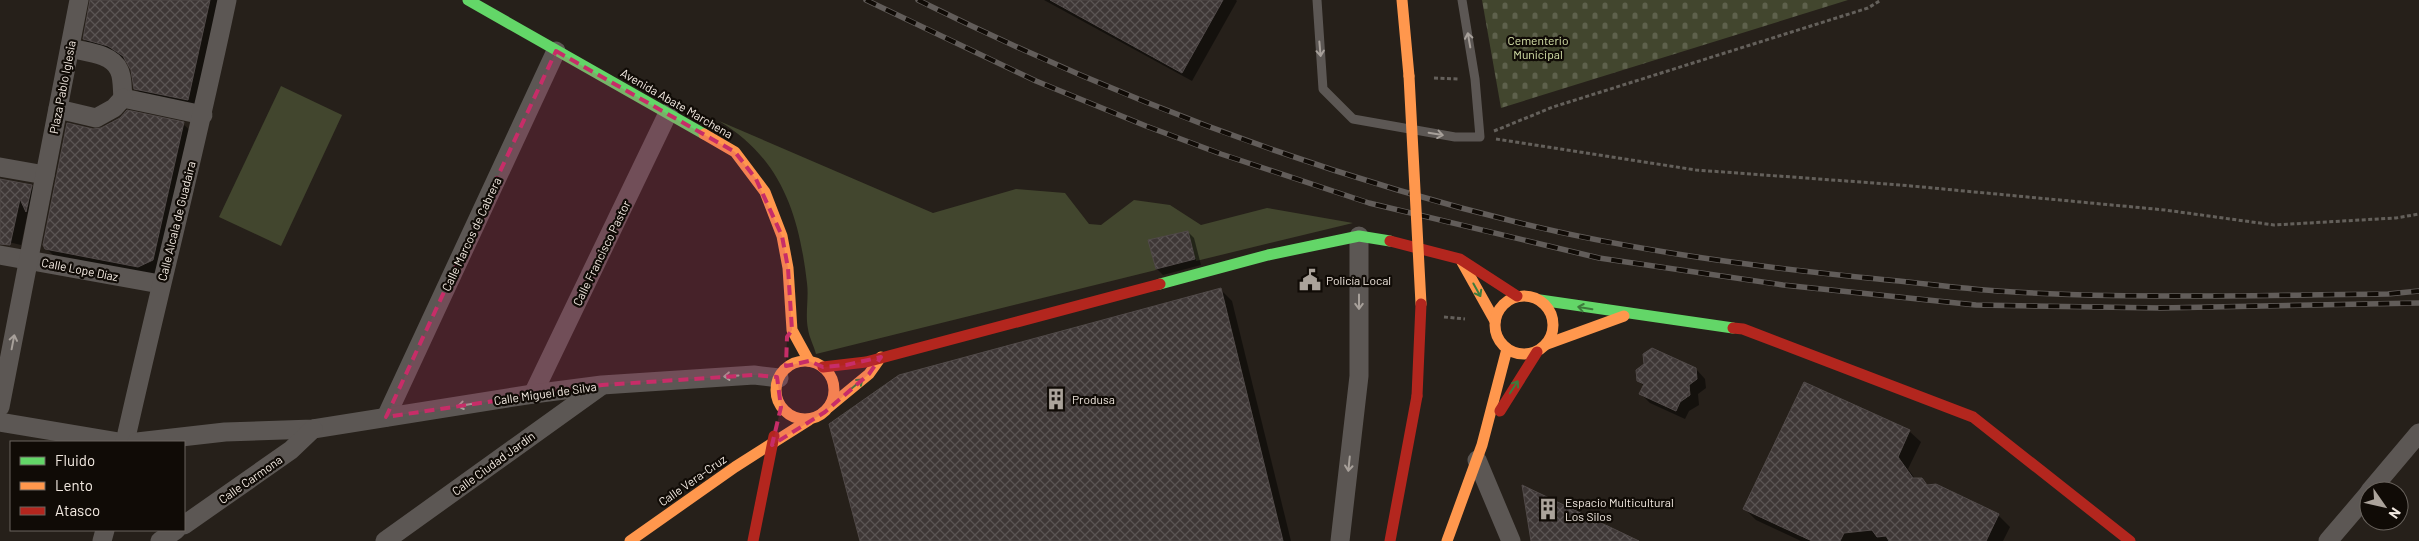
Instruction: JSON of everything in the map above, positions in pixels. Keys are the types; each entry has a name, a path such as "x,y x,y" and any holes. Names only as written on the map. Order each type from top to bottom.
{"street":[{"name":"Plaza Pablo Iglesia","path":"0,407 79,0"},
{"name":"Calle Alcala de Guadaira","path":"125,441 160,284 203,115 227,0"},
{"name":"Avenida Abate Marchena","path":"468,0 735,152 764,192 782,236 788,268 792,330 809,361"},
{"path":"489,0 491,12"},
{"path":"1390,541 1417,396 1421,315 1409,76 1402,0"},
{"path":"70,48 106,57 112,62 119,70 123,98"},
{"name":"Calle Marcos de Cabrera","path":"386,417 556,51"},
{"path":"123,98 203,115"},
{"path":"58,109 96,118 114,108 123,98"},
{"name":"Calle Francisco Pastor","path":"533,394 668,113"},
{"path":"0,167 45,175"},
{"path":"1340,541 1359,376 1359,236"},
{"path":"753,541 779,416 776,392 784,368 800,362 809,361 823,367 846,365 1259,258 1359,236 1386,240 1460,259 1517,296"},
{"name":"Calle Lope Díaz","path":"0,255 160,284"},
{"path":"1460,259 1495,322 1497,337 1507,349 1522,354 1537,352"},
{"path":"1495,322 1502,305 1517,296 1525,295 1540,300 1743,329 1973,418 2130,541"},
{"path":"1540,300 1552,316 1554,325 1547,344"},
{"path":"1511,541 1480,452 1510,394 1537,352 1547,344 1630,314"},
{"name":"Avenida Abate Marchena","path":"786,343 792,330"},
{"path":"1447,541 1480,452 1507,349"},
{"path":"779,416 808,420 820,415 870,374 881,357"},
{"path":"823,367 834,385 834,393 829,407"},
{"name":"Calle Miguel de Silva","path":"146,441 225,432 313,429 602,385 754,374 784,368"},
{"name":"Calle Ciudad Jardín","path":"385,541 602,385"},
{"name":"Calle Vera-Cruz","path":"630,541 735,467 772,445 808,420"},
{"path":"0,422 112,441"},
{"name":"Calle Carmona","path":"185,524 291,450 313,429"},
{"path":"2379,481 2419,434"},
{"path":"2328,541 2359,505"},
{"path":"160,541 175,531"}],"lane":[{"path":"1318,0 1323,89 1353,119 1455,137 1480,138 1475,79 1462,0"}],"path":[{"path":"1480,138 1553,107 1868,8 1881,0"},
{"path":"1430,77 1475,79"},
{"path":"1480,138 1696,170 1940,189 2166,210 2274,225 2396,218 2419,214"},
{"path":"1421,315 1495,322"}],"highlighted area":[{"path":"556,51 735,152 756,179 782,236 788,268 792,330 787,337 786,366 809,361 823,367 846,365 881,357 869,374 825,412 772,445 781,407 777,377 754,375 602,385 386,417"}],"green space":[{"name":"Cementerio Municipal","path":"1482,0 1848,0 1501,108"},
{"path":"281,86 342,115 281,246 219,217"},
{"path":"719,121 933,213 1016,189 1065,193 1089,224 1101,225 1134,200 1170,205 1201,225 1267,208 1353,223 1196,261 1188,231 1149,240 1156,270 816,354 809,335 807,289 803,258 799,234 792,211 772,170 758,152"}],"building":[{"path":"90,0 210,0 188,100 134,89 131,70 123,56 108,46 83,39"},
{"path":"1050,0 1223,0 1182,73"},
{"path":"127,110 184,122 153,260 138,267 45,249 43,245 67,123 93,129 101,128 120,118"},
{"path":"0,179 32,185 26,212 20,199 10,245 0,244"},
{"path":"1188,231 1195,259 1156,269 1148,240"},
{"name":"Produsa","path":"1221,288 1283,541 860,541 829,424 899,375"},
{"path":"1652,348 1696,368 1697,379 1689,385 1690,395 1680,402 1676,411 1639,394 1644,384 1637,381 1636,370 1644,364 1643,354"},
{"path":"1804,382 1910,430 1898,457 1913,478 1922,478 1927,485 1936,484 1999,514 1986,541 1889,541 1886,536 1877,537 1872,530 1844,533 1840,541 1812,541 1743,509"},
{"name":"Espacio Multicultural Los Silos","path":"1522,485 1639,541 1531,541"}],"railway":[{"path":"866,0 1036,81 1221,154 1369,203 1599,258 1783,285 1976,305 2160,308 2419,303"},
{"path":"918,0 991,35 1140,100 1291,156 1446,204 1524,224 1612,243 1744,264 1997,291 2201,296 2388,294 2419,291"}],"traffic: fast":[{"path":"468,0 704,134"},
{"path":"1160,284 1268,255 1359,236 1390,241"},
{"path":"1540,300 1733,328"}],"traffic: slow":[{"path":"1402,0 1409,76"},
{"path":"1409,76 1421,304"},
{"path":"704,134 735,152 765,192 782,236 788,268 792,330 809,361"},
{"path":"1462,262 1495,321"},
{"path":"1518,296 1530,296 1545,304 1553,319 1553,325 1553,331 1545,346 1530,354 1518,354 1503,346 1495,331 1495,319 1503,304 1518,296"},
{"path":"1547,344 1624,316"},
{"path":"1447,541 1482,445 1507,349"},
{"path":"829,407 869,374 881,357"},
{"path":"799,361 811,361 826,369 834,384 834,390 834,396 826,411 811,419 799,419 784,411 776,396 776,384 784,369 799,361"},
{"path":"630,541 735,467 809,420"}],"traffic: jam":[{"path":"1390,241 1460,259 1517,296"},
{"path":"823,367 866,362 1160,284"},
{"path":"1417,396 1421,304"},
{"path":"1733,328 1743,329 1973,417 2130,541"},
{"path":"1500,411 1537,352"},
{"path":"1390,541 1417,396"},
{"path":"753,541 774,436"}],"place":[{"name":"Policía Local","path":"1310,280"},
{"name":"Produsa","path":"1056,399"},
{"name":"Espacio Multicultural Los Silos","path":"1548,509"}]}
